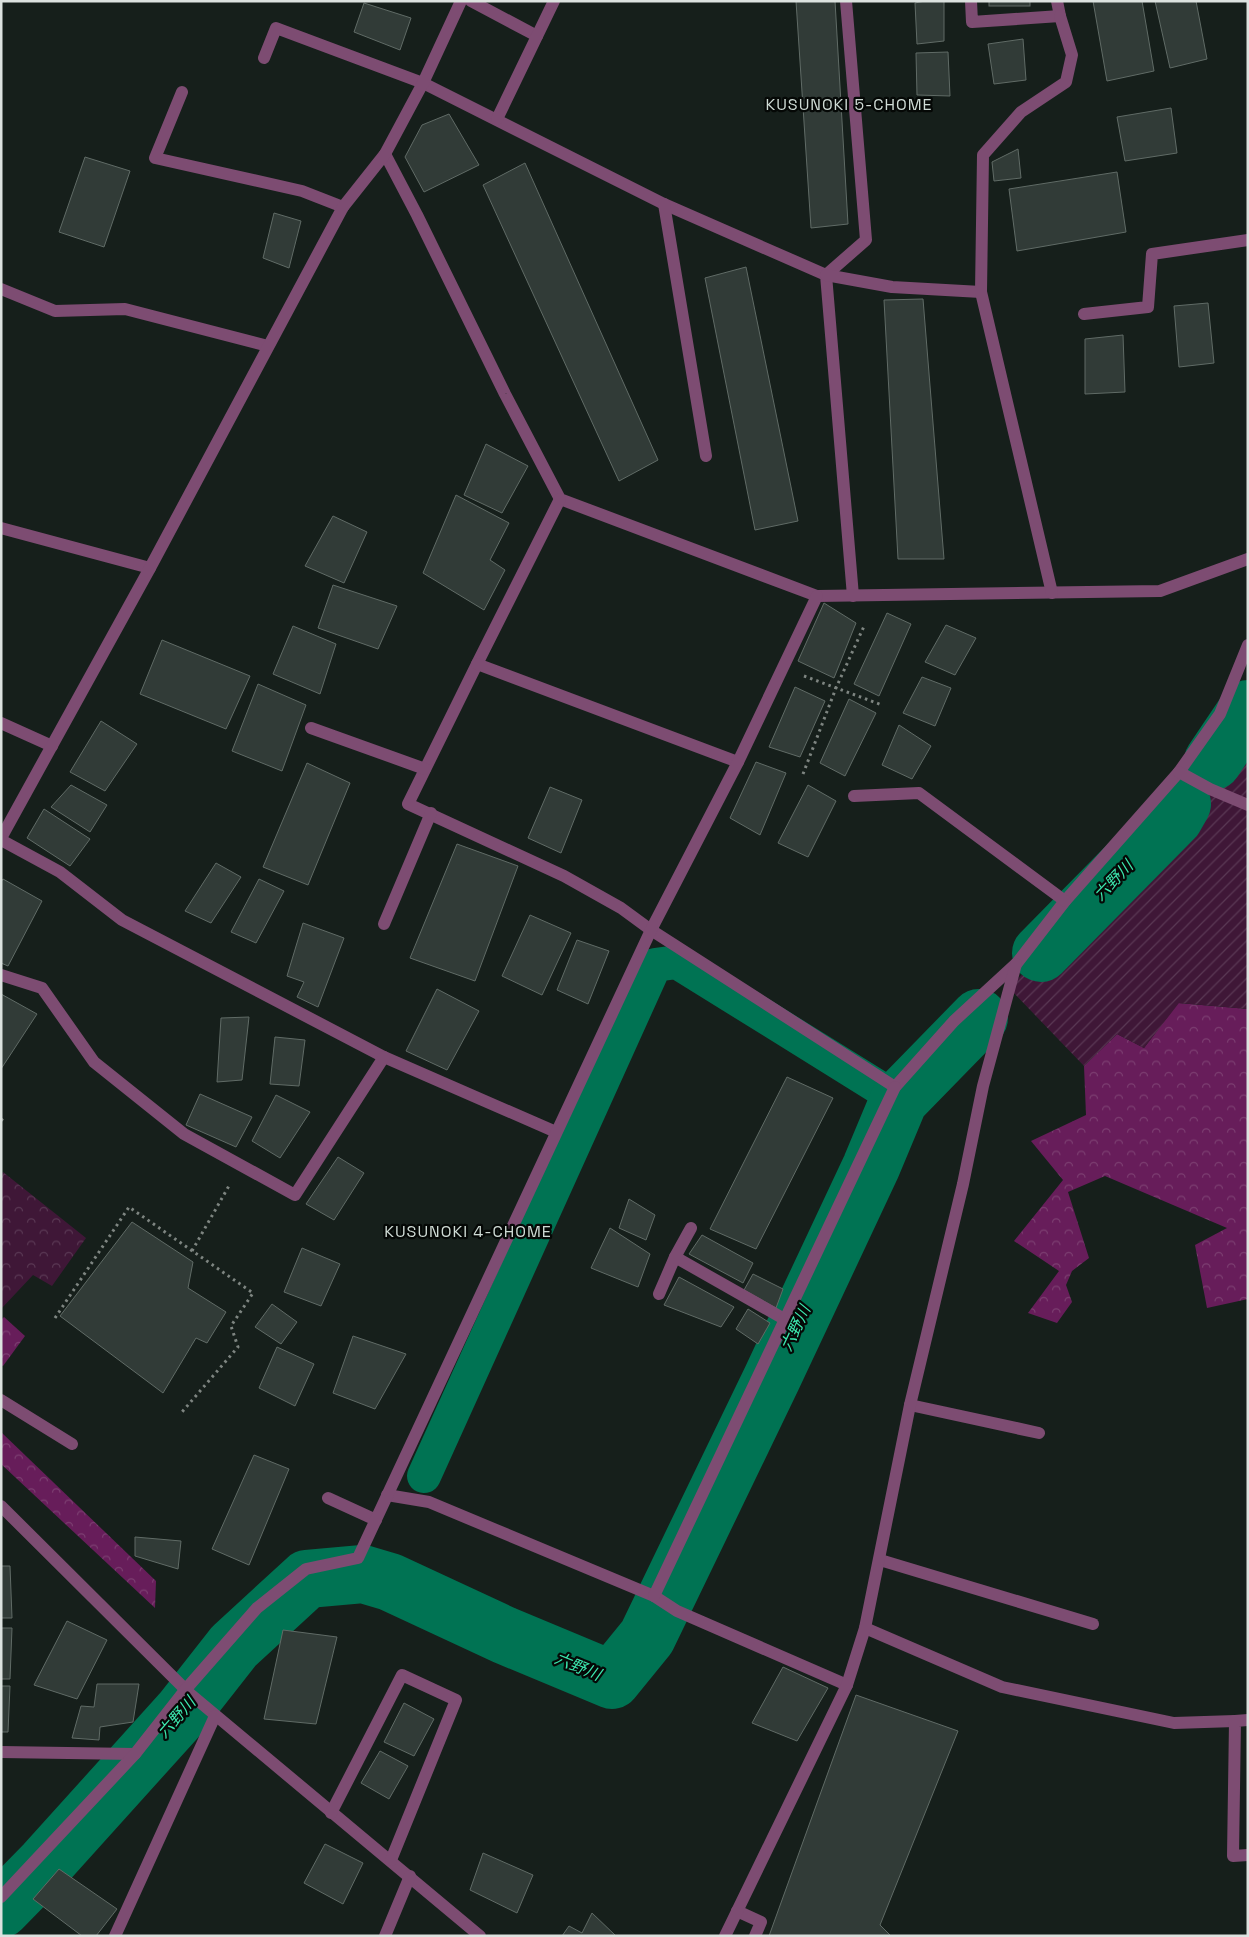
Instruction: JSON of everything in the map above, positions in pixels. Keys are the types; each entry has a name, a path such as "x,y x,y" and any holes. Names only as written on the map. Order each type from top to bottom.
{"street":[{"path":"461,1 423,83 385,154 342,207 150,568 1,839 60,872 122,920 384,1057 556,1132"},
{"path":"470,1 537,36"},
{"path":"497,119 554,1"},
{"path":"826,275 866,240 846,1"},
{"path":"971,1 972,22 1060,16"},
{"path":"1052,593 981,292 983,155 1021,112 1066,82 1072,55 1057,1"},
{"path":"264,58 276,28 423,83 664,204 826,275 892,287 981,292"},
{"path":"182,92 155,158 302,191 342,207"},
{"path":"385,154 496,377 560,500 817,596 1160,591 1248,559"},
{"path":"664,204 706,456"},
{"path":"1084,314 1148,307 1152,254 1248,240"},
{"path":"826,275 853,596"},
{"path":"1,289 55,311 125,309 268,346"},
{"path":"560,500 408,804 564,876 621,908 651,930 895,1087"},
{"path":"1,528 150,568"},
{"path":"1,1897 135,1754 257,1608 306,1569 358,1558 651,930 738,762 817,596"},
{"path":"655,1597 895,1087 954,1021 1017,963 1064,901 1179,772 1220,714 1248,645"},
{"path":"477,664 738,762"},
{"path":"1,723 52,746"},
{"path":"311,728 425,769"},
{"path":"1179,772 1210,789 1248,804"},
{"path":"854,796 919,793 1064,901"},
{"path":"384,924 431,813"},
{"path":"725,1936 847,1685 865,1628 910,1405 963,1184 983,1086 1017,963"},
{"path":"1,975 42,988 94,1062 184,1134 295,1195 384,1057"},
{"path":"659,1294 675,1257 691,1228"},
{"path":"675,1257 786,1320"},
{"path":"1,1400 72,1444"},
{"path":"910,1405 1039,1433"},
{"path":"387,1495 429,1502 655,1597 678,1611 847,1685"},
{"path":"328,1498 376,1520"},
{"path":"1,1506 203,1706 331,1813 391,1860 480,1936"},
{"path":"880,1560 1093,1624"},
{"path":"865,1628 1002,1687 1174,1723 1242,1721 1233,1856 1248,1855"},
{"path":"331,1813 402,1676 456,1700 391,1860"},
{"path":"115,1936 215,1716"},
{"path":"1,1752 135,1754"},
{"path":"385,1936 410,1876"},
{"path":"737,1911 761,1922 755,1936"}],"path":[{"path":"803,774 836,688 865,624"},
{"path":"782,669 882,705"},
{"path":"1,1119 6,1123"},
{"path":"192,1251 240,1165"},
{"path":"55,1318 129,1207 253,1293 231,1326 238,1347 182,1412"}],"green space":[{"path":"1248,708 1248,1009 1179,1003 1144,1048 1117,1034 1084,1066 1009,988 1143,849 1210,789"},
{"path":"1178,1003 1248,1009 1248,1299 1207,1308 1195,1245 1227,1228 1105,1176 1068,1192 1089,1258 1072,1271 1066,1285 1072,1302 1057,1323 1028,1313 1059,1271 1014,1241 1063,1180 1031,1141 1086,1115 1084,1066 1117,1034 1144,1048"},
{"path":"3,1172 86,1238 52,1286 33,1275 1,1309 1,1176"},
{"path":"4,1317 25,1336 3,1366 1,1365 1,1320"},
{"path":"1,1432 156,1581 155,1608 1,1464"}],"building":[{"path":"796,1 835,1 848,224 811,228"},
{"path":"944,1 944,41 917,44 915,3"},
{"path":"989,1 1030,1 1030,6 989,6"},
{"path":"1093,1 1142,1 1154,71 1107,81"},
{"path":"1155,1 1196,1 1207,59 1170,68"},
{"path":"364,3 411,18 400,50 354,32"},
{"path":"1023,39 1026,80 994,84 988,44"},
{"path":"948,52 950,96 917,95 916,53"},
{"path":"1171,108 1177,153 1125,161 1117,117"},
{"path":"449,114 479,165 424,192 405,157 422,125"},
{"path":"1018,149 1021,178 994,181 992,162"},
{"path":"85,157 130,171 104,247 59,232"},
{"path":"525,163 658,460 619,481 483,185"},
{"path":"1117,172 1126,232 1017,251 1009,189"},
{"path":"274,213 301,221 289,268 263,258"},
{"path":"746,267 798,521 755,530 705,278"},
{"path":"923,299 944,559 898,559 884,300"},
{"path":"1208,303 1214,363 1179,367 1174,306"},
{"path":"1123,335 1125,392 1085,394 1085,339"},
{"path":"486,444 528,466 502,513 464,495"},
{"path":"456,495 509,523 490,560 505,570 484,610 423,573"},
{"path":"333,516 367,532 344,583 305,566"},
{"path":"333,585 397,606 378,649 318,628"},
{"path":"824,603 856,623 834,678 798,661"},
{"path":"887,613 911,624 879,696 854,684"},
{"path":"946,625 976,638 955,675 925,662"},
{"path":"293,626 336,644 320,694 273,674"},
{"path":"162,640 250,676 226,729 140,694"},
{"path":"922,677 951,688 935,726 903,713"},
{"path":"258,684 306,705 282,771 232,751"},
{"path":"795,687 825,701 800,757 769,747"},
{"path":"849,699 876,713 845,776 820,763"},
{"path":"101,721 137,744 105,791 70,772"},
{"path":"899,725 931,746 912,779 882,765"},
{"path":"756,762 786,773 760,835 730,818"},
{"path":"307,763 350,783 308,885 263,867"},
{"path":"71,785 107,805 90,832 51,807"},
{"path":"808,785 836,801 808,857 778,843"},
{"path":"550,787 582,800 561,853 528,838"},
{"path":"44,809 90,839 70,866 27,838"},
{"path":"457,844 518,866 475,981 410,958"},
{"path":"216,863 241,877 211,923 185,911"},
{"path":"3,879 42,901 8,966 1,963 1,882"},
{"path":"259,879 284,891 256,943 231,932"},
{"path":"530,915 571,933 542,995 502,976"},
{"path":"303,923 344,938 318,1007 297,997 304,982 287,976"},
{"path":"577,940 609,951 588,1004 557,990"},
{"path":"437,989 479,1011 447,1070 406,1051"},
{"path":"1,994 37,1014 1,1069"},
{"path":"249,1017 242,1080 217,1082 221,1018"},
{"path":"275,1037 305,1040 299,1086 270,1084"},
{"path":"787,1077 833,1098 756,1249 710,1229"},
{"path":"200,1094 252,1117 236,1147 186,1125"},
{"path":"276,1095 310,1112 280,1158 252,1141"},
{"path":"338,1157 364,1173 334,1220 306,1204"},
{"path":"629,1199 655,1215 646,1240 619,1228"},
{"path":"132,1222 193,1262 188,1288 226,1312 207,1343 196,1338 163,1393 60,1316"},
{"path":"610,1228 650,1254 638,1287 591,1268"},
{"path":"702,1235 753,1263 743,1283 689,1254"},
{"path":"302,1248 340,1264 321,1306 284,1292"},
{"path":"753,1274 783,1289 776,1308 744,1290"},
{"path":"679,1277 734,1307 721,1327 664,1305"},
{"path":"272,1304 297,1322 281,1344 255,1327"},
{"path":"748,1309 770,1323 758,1344 736,1329"},
{"path":"353,1336 406,1354 375,1409 333,1393"},
{"path":"277,1347 314,1364 295,1406 259,1388"},
{"path":"254,1455 289,1469 249,1565 212,1549"},
{"path":"135,1537 181,1541 178,1569 135,1556"},
{"path":"1,1566 10,1566 12,1618 1,1618"},
{"path":"67,1621 107,1640 77,1699 34,1685"},
{"path":"1,1628 12,1628 10,1679 1,1679"},
{"path":"283,1630 337,1637 316,1724 264,1719"},
{"path":"783,1667 828,1688 797,1741 752,1723"},
{"path":"97,1684 139,1684 133,1722 100,1727 99,1740 72,1738 81,1706 94,1707"},
{"path":"1,1686 10,1686 8,1732 1,1732"},
{"path":"856,1695 958,1731 880,1925 891,1936 769,1936"},
{"path":"404,1703 434,1719 414,1756 384,1742"},
{"path":"380,1751 408,1766 389,1799 361,1783"},
{"path":"325,1844 363,1863 343,1904 304,1883"},
{"path":"483,1853 533,1875 517,1913 470,1890"},
{"path":"59,1869 117,1909 96,1936 82,1936 33,1899"},
{"path":"592,1913 616,1936 562,1936 569,1926 582,1933"}],"waterway":[{"name":"六野川","path":"1213,761 1248,709"},
{"name":"六野川","path":"1041,953 1174,818 1182,804"},
{"path":"424,1476 655,965 677,962 899,1100"},
{"name":"六野川","path":"1,1909 45,1864 183,1711 234,1646 307,1579 363,1574 390,1582 504,1635 612,1680 647,1637 772,1378 871,1167 899,1100 979,1018"}],"district":[{"name":"KUSUNOKI 5-CHOME","path":"849,104"},
{"name":"KUSUNOKI 4-CHOME","path":"468,1231"}]}
